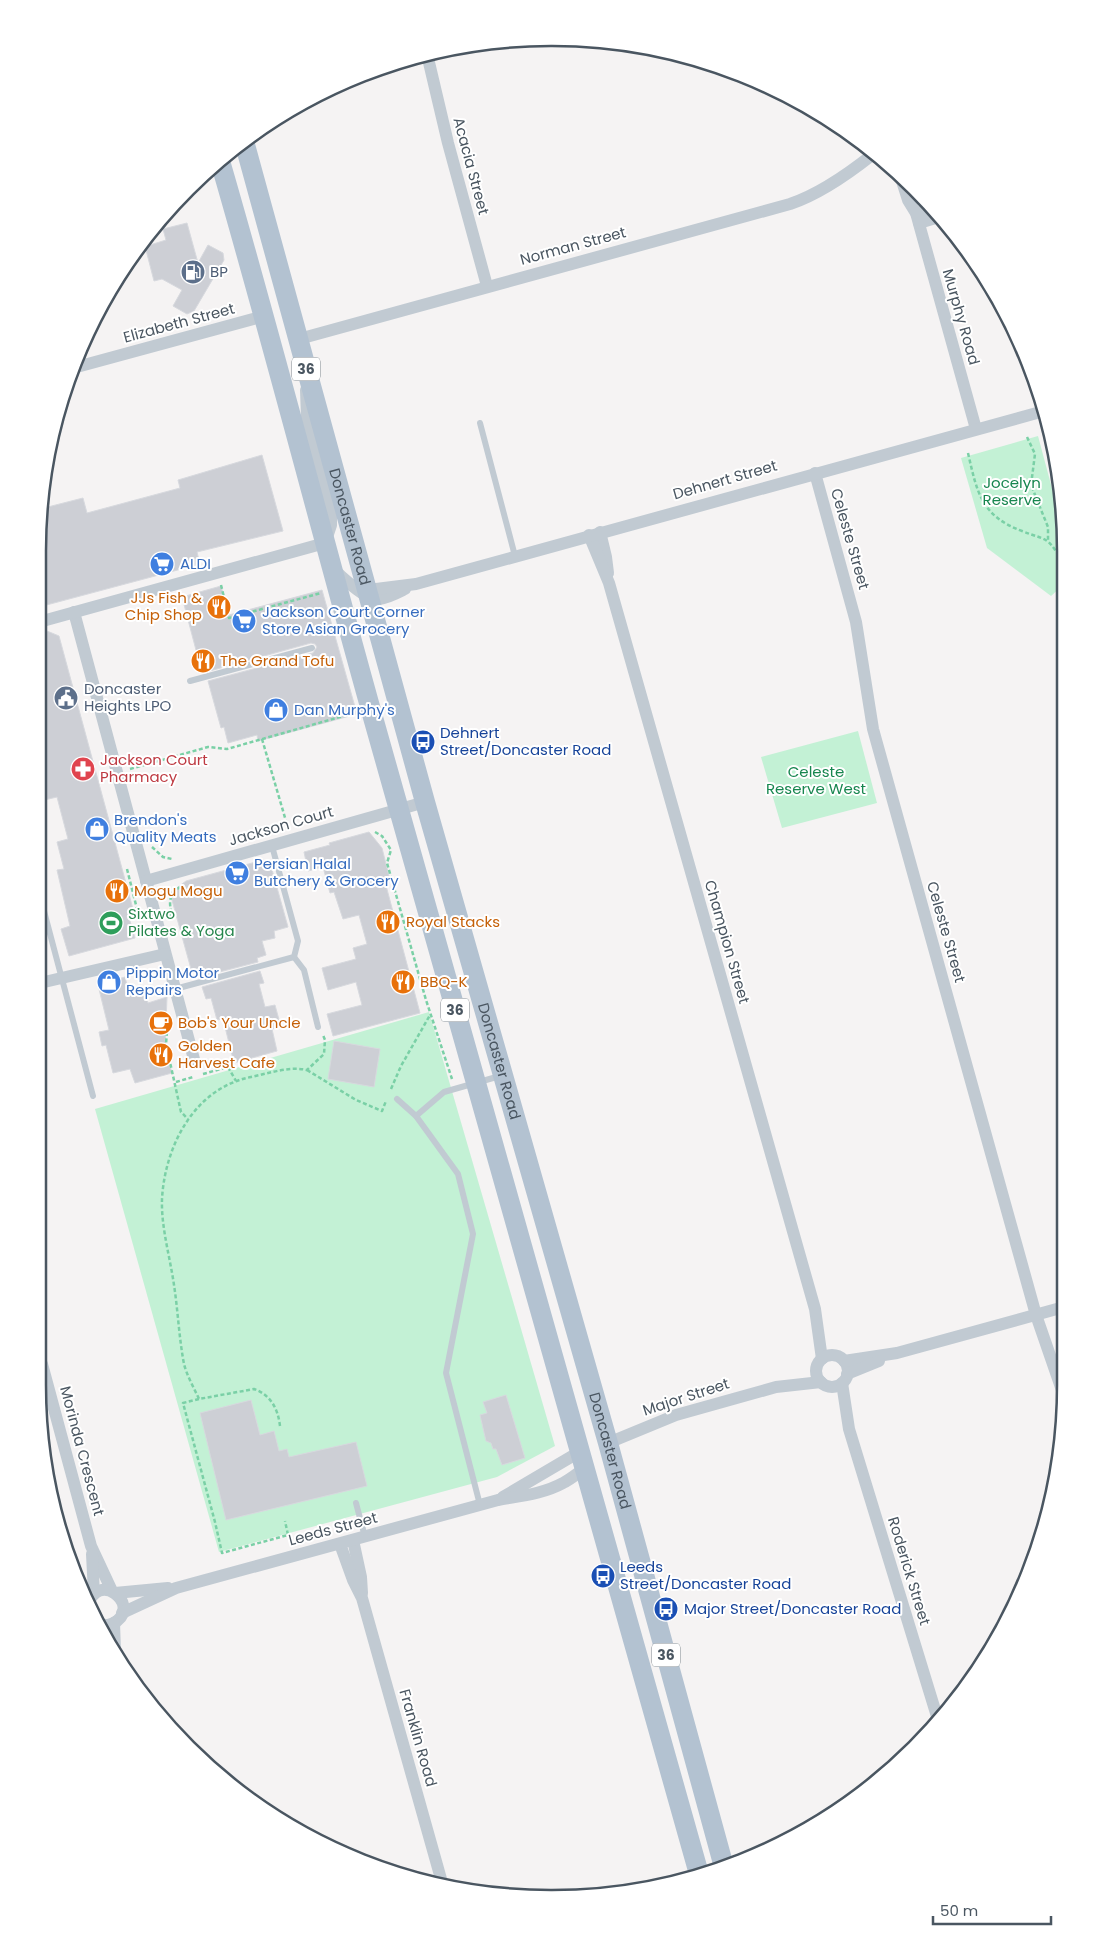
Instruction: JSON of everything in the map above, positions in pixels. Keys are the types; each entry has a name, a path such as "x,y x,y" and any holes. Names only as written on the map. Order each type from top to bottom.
{"main road":[{"name":"Doncaster Road","path":"246,149 425,802 608,1443 722,1860"},
{"name":"Doncaster Road","path":"223,170 324,543 697,1868"},
{"path":"583,1460 608,1443"}],"street":[{"name":"Acacia Street","path":"429,61 448,144 487,286"},
{"name":"Norman Street","path":"299,339 790,204 806,198 851,172 868,158"},
{"name":"Norman Street","path":"851,172 874,163"},
{"name":"Murphy Road","path":"905,190 917,218 976,429"},
{"name":"Murphy Road","path":"916,202 917,218"},
{"path":"917,218 926,213"},
{"path":"917,218 930,217"},
{"name":"Elizabeth Street","path":"82,366 264,316"},
{"path":"46,620 324,543 331,525 331,507 307,418 306,368"},
{"name":"Dehnert Street","path":"369,594 375,599 387,597 416,584 814,472 1037,412"},
{"name":"Celeste Street","path":"814,472 856,622 873,729 1036,1315 1057,1376"},
{"name":"Champion Street","path":"594,534 606,557 608,583 830,1361"},
{"path":"331,567 354,587 369,594"},
{"path":"74,612 195,1063"},
{"name":"Jackson Court","path":"146,881 425,802"},
{"path":"46,982 166,954"},
{"name":"Major Street","path":"608,1443 676,1415 776,1387 830,1361 897,1353 1057,1309"},
{"name":"Major Street","path":"845,1379 897,1353"},
{"path":"830,1361 847,1368 845,1379 836,1386 825,1384 817,1375 830,1361"},
{"name":"Morinda Crescent","path":"46,1379 91,1546 114,1592 122,1602 116,1640"},
{"name":"Roderick Street","path":"845,1379 849,1429"},
{"name":"Major Street","path":"776,1387 825,1384"},
{"name":"Roderick Street","path":"825,1384 849,1429 935,1713"},
{"name":"Leeds Street","path":"498,1500 583,1460"},
{"name":"Leeds Street","path":"93,1597 102,1590 114,1592 176,1588 498,1500 550,1489 562,1484 583,1460"},
{"name":"Franklin Road","path":"359,1539 362,1598"},
{"name":"Franklin Road","path":"340,1544 353,1580 362,1598 441,1877"},
{"name":"Morinda Crescent","path":"89,1588 91,1546"},
{"name":"Leeds Street","path":"118,1618 176,1588"},
{"path":"107,1624 118,1618"}],"lane":[{"path":"480,423 515,556"},
{"path":"190,681 312,648"},
{"path":"272,846 298,941 294,957"},
{"path":"46,917 93,1096"},
{"path":"175,988 294,957"},
{"path":"294,957 304,970 318,1028"},
{"path":"416,1116 444,1092 503,1075"},
{"path":"397,1099 416,1116 458,1174 473,1234 446,1374 480,1505"},
{"path":"356,1503 359,1539"}],"path":[{"path":"1027,437 1034,454 1031,485 1048,527 1048,540 1057,553"},
{"path":"968,453 979,495 988,509 1021,531 1048,540"},
{"path":"221,584 229,618 321,593"},
{"path":"117,772 208,747 227,749 355,713"},
{"path":"262,739 292,840"},
{"path":"368,834 377,832 391,850 387,863 430,1015 455,1089"},
{"path":"138,851 152,847 163,857 179,860 182,871 185,883 173,891 169,902 172,915 156,920"},
{"path":"199,1399 185,1366 163,1215 164,1182 173,1151 188,1119 202,1102 224,1086 236,1081 296,1068 307,1070 356,1100 382,1111 401,1066 430,1015"},
{"path":"307,1070 324,1054 325,1040 318,1028"},
{"path":"176,1082 228,1067 236,1081"},
{"path":"280,1426 278,1412 270,1400 254,1389 183,1403 222,1553 288,1535 284,1521"}],"green space":[{"name":"Jocelyn Reserve","path":"1038,436 1053,490 1056,518 1057,591 1051,596 987,548 961,458"},
{"name":"Celeste Reserve West","path":"858,731 877,803 782,828 761,757"},
{"path":"429,1012 555,1446 497,1477 219,1552 95,1109"}],"building":[{"path":"187,223 198,263 208,245 223,253 224,260 194,311 187,314 173,306 182,290 162,279 154,281 146,251 150,245 166,240 163,229"},
{"path":"262,455 283,531 197,552 200,564 46,605 48,507 83,498 87,513 180,488 178,480"},
{"path":"221,586 229,615 322,590 357,714 258,741 257,735 228,743 224,727 221,728 208,681 313,653 317,647 311,643 206,672 205,668 201,669 182,597"},
{"path":"46,631 59,636 133,909 127,911 135,938 69,956 61,929 70,926 57,870 64,869 57,842 68,839 57,797 46,800"},
{"path":"369,832 382,848 389,876 384,878 420,1013 333,1036 327,1014 362,1005 356,982 328,990 322,968 356,959 353,948 367,944 359,915 343,919 334,892 330,893 323,867 308,871 304,852"},
{"path":"263,860 271,866 288,927 274,931 275,938 262,941 266,955 257,958 258,962 200,977 199,974 191,969 170,893 186,881"},
{"path":"260,971 264,983 259,984 265,1007 275,1005 281,1027 272,1029 277,1051 234,1063 223,1019 217,1020 211,998 206,999 202,987"},
{"path":"125,977 127,985 146,996 148,1003 167,997 165,1049 172,1073 135,1083 130,1069 113,1073 106,1045 102,1046 99,1032 109,1030 98,985"},
{"path":"334,1041 380,1049 374,1087 328,1079"},
{"path":"506,1395 525,1458 502,1465 496,1449 493,1449 491,1443 486,1441 480,1415 487,1413 483,1402"},
{"path":"251,1400 260,1435 274,1431 279,1451 287,1449 289,1457 356,1442 367,1486 226,1520 200,1413"}],"place":[{"name":"BP","path":"193,272"},
{"name":"ALDI","path":"162,564"},
{"name":"JJs Fish & Chip Shop","path":"219,607"},
{"name":"Jackson Court Corner Store Asian Grocery","path":"244,621"},
{"name":"The Grand Tofu","path":"203,661"},
{"name":"Doncaster Heights LPO","path":"66,698"},
{"name":"Dan Murphy's","path":"276,710"},
{"name":"Dehnert Street/Doncaster Road","path":"423,742"},
{"name":"Jackson Court Pharmacy","path":"83,769"},
{"name":"Brendon's Quality Meats","path":"97,829"},
{"name":"Persian Halal Butchery & Grocery","path":"237,873"},
{"name":"Mogu Mogu","path":"117,891"},
{"name":"Royal Stacks","path":"388,922"},
{"name":"Sixtwo Pilates & Yoga","path":"111,923"},
{"name":"Pippin Motor Repairs","path":"109,982"},
{"name":"BBQ-K","path":"403,982"},
{"name":"Bob's Your Uncle","path":"161,1023"},
{"name":"Golden Harvest Cafe","path":"161,1055"},
{"name":"Leeds Street/Doncaster Road","path":"603,1576"},
{"name":"Major Street/Doncaster Road","path":"666,1609"}]}
